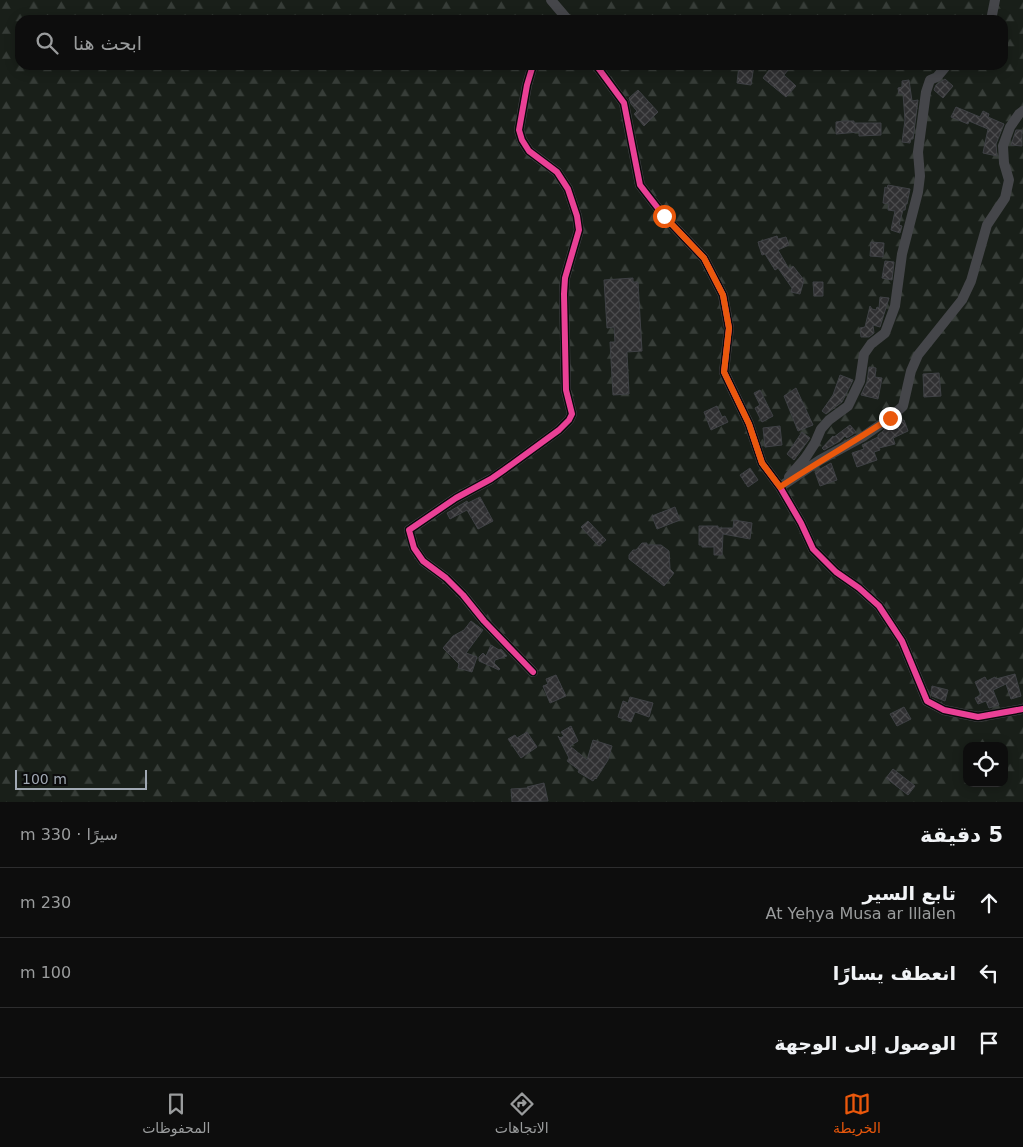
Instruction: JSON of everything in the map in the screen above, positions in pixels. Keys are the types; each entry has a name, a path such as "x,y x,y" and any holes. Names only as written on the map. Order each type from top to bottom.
{"street":[{"path":"551,0 562,15"},
{"path":"993,15 995,0"},
{"path":"532,70 519,130 522,140 529,151 557,172 568,189 577,216 579,230 565,278 564,294 566,317 566,390 572,414 559,430 504,470 456,498 409,530 414,548 423,561 446,578 463,595 484,622 533,672"},
{"path":"600,70 624,104 640,185 664,216 704,258 723,295 729,328 724,372 749,424 762,463 780,487 801,523 813,550 836,572 878,606 902,641 927,701 944,710 978,717 1023,709"},
{"path":"780,487 806,457 815,443 820,429 848,406 860,381 864,354 871,344 885,333 895,306 902,254 918,192 920,176 918,152 926,92 930,80 937,77 943,70"},
{"path":"780,487 820,460 864,436 890,418 903,406 911,371 918,355 962,300 970,281 987,225 1005,198 1009,180 1004,163 1003,146 1010,127 1023,111"}],"green space":[{"path":"0,0 1023,0 1023,802 0,802"}],"building":[{"path":"738,70 753,70 751,85 737,83"},
{"path":"769,70 788,70 784,75 796,86 786,97 763,78"},
{"path":"945,79 953,86 943,98 934,90 936,85"},
{"path":"909,80 912,101 918,100 913,139 911,139 910,143 902,142 905,120 903,94 899,94 898,88 902,87 902,81"},
{"path":"638,90 658,112 644,126 634,114 637,111 629,98"},
{"path":"956,107 980,117 983,111 989,114 988,117 1004,124 996,144 997,156 983,153 988,129 969,121 968,124 951,117"},
{"path":"836,122 881,123 881,135 859,136 859,132 836,134"},
{"path":"1016,130 1022,130 1022,146 1011,145"},
{"path":"888,185 910,189 907,204 905,210 903,210 899,225 902,226 900,233 891,230 895,211 888,210 889,204 883,203 885,187 887,188"},
{"path":"777,236 778,239 786,237 789,245 778,250 789,269 793,266 804,280 800,294 791,292 792,288 778,268 775,270 765,254 762,255 758,242"},
{"path":"871,242 884,243 883,257 870,256"},
{"path":"885,261 894,262 892,280 882,278"},
{"path":"633,278 633,282 638,282 642,351 627,352 629,394 613,395 610,342 615,342 614,327 607,328 604,280"},
{"path":"813,282 823,282 823,296 814,296"},
{"path":"880,297 889,298 880,327 873,325 874,333 869,337 861,337 860,328 865,327 870,306 876,310 877,307 879,308"},
{"path":"869,367 876,368 875,377 882,378 878,399 861,395 867,382"},
{"path":"939,373 941,396 924,397 923,374"},
{"path":"840,375 853,380 842,402 826,414 822,411 833,395"},
{"path":"796,388 813,425 798,431 784,396"},
{"path":"760,390 773,416 762,422 755,408 760,405 754,393"},
{"path":"717,406 722,417 725,416 728,422 711,430 704,412"},
{"path":"904,420 908,431 893,438 895,444 879,448 880,450 874,452 877,460 857,467 852,453 864,449 862,445 878,437 888,427"},
{"path":"850,425 856,432 847,438 845,436 824,450 822,448 833,436"},
{"path":"780,426 782,445 765,447 763,428"},
{"path":"802,432 810,438 794,460 787,454"},
{"path":"831,463 837,480 820,486 815,472"},
{"path":"750,468 758,480 748,487 740,475"},
{"path":"480,497 493,521 478,529 467,510 450,519 447,513 467,501 468,503"},
{"path":"675,507 680,520 657,529 652,516"},
{"path":"734,520 752,523 750,539 723,534 722,555 714,555 714,547 702,547 702,545 699,545 699,526 733,528"},
{"path":"588,521 606,540 599,546 581,527"},
{"path":"642,543 661,545 669,551 670,569 674,573 664,586 629,559 629,555 633,550 636,550"},
{"path":"471,621 483,630 466,653 477,657 472,672 458,668 459,664 443,648 453,636 464,630"},
{"path":"491,645 499,650 501,649 507,656 495,660 494,663 499,670 479,661 479,657 483,653 486,656"},
{"path":"1015,674 1021,696 1011,699 1006,684 993,690 999,705 989,708 986,701 978,704 975,698 981,695 975,682 985,677 987,681 995,677 996,679"},
{"path":"556,675 566,696 550,703 543,686 548,684 546,679"},
{"path":"932,686 948,690 945,701 932,696"},
{"path":"630,697 653,703 649,717 635,712 631,722 618,717 623,701 628,703"},
{"path":"904,707 911,719 897,726 890,714"},
{"path":"571,726 578,741 570,746 587,760 593,740 612,746 608,760 593,781 578,772 579,770 567,761 569,758 558,736 560,738 564,736 561,732"},
{"path":"527,732 537,747 521,758 508,739 515,735 517,738"},
{"path":"893,769 915,786 908,795 886,778"},
{"path":"544,783 548,801 512,802 511,789 528,788"}],"cycle path":[{"path":"532,70 519,130 522,140 529,151 557,172 568,189 577,216 579,230 565,278 564,294 566,390 572,414 559,430 504,470 456,498 409,530 414,548 423,561 446,578 463,595 484,621 533,672"},
{"path":"600,70 624,103 640,185 664,216 704,258 723,295 729,328 724,372 749,424 762,463 780,487 801,523 813,549 836,572 859,588 879,606 902,641 927,701 944,710 978,717 1023,709"}],"route":[{"path":"664,216 704,258 723,295 729,328 724,372 749,424 762,463 780,487 820,460 864,436 890,418"}]}
